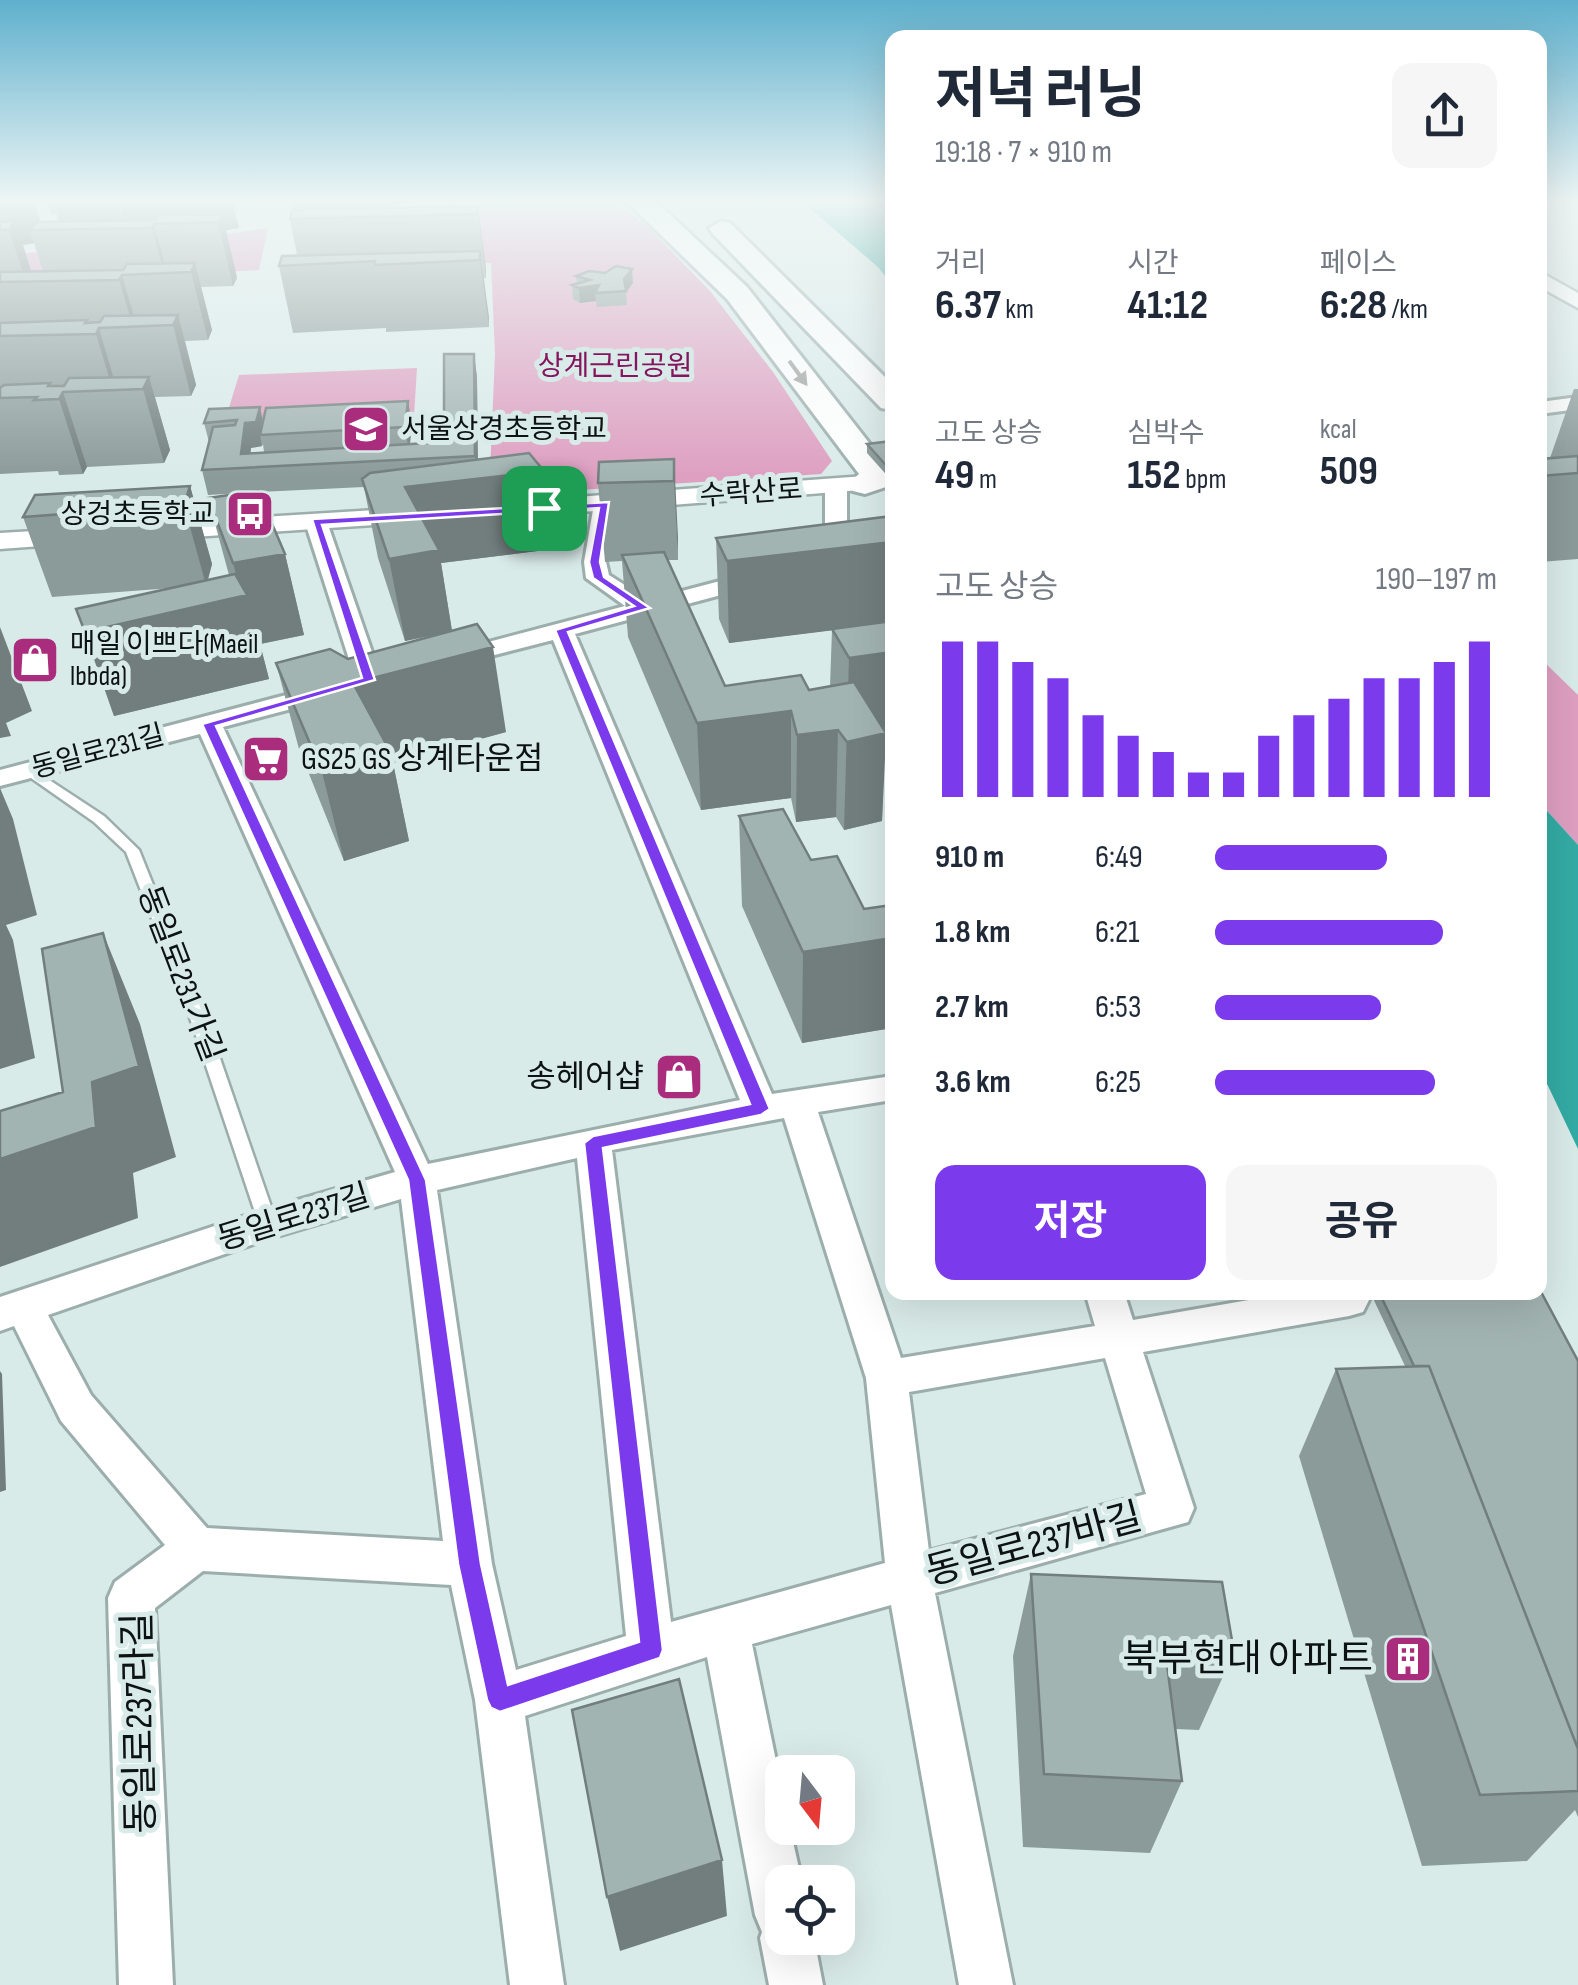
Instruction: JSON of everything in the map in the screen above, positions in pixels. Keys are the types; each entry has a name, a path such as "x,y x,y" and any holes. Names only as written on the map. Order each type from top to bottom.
{"highway":[{"path":"736,293 876,474 874,480 851,486"},
{"path":"761,293 884,405"},
{"path":"781,293 884,405"}],"street":[{"path":"1547,407 1578,403"},
{"name":"수락산로","path":"0,541 851,486 837,557"},
{"path":"605,504 594,562 598,578 644,608"},
{"name":"동일로231길","path":"0,778 378,678 316,522"},
{"path":"426,666 782,571"},
{"path":"561,630 779,1105 887,1378 909,1578 986,1985"},
{"path":"208,724 417,1180 470,1564 500,1700 537,1985"},
{"name":"동일로237길","path":"12,1310 268,1224 417,1180 779,1105 885,1089"},
{"path":"593,1143 651,1650"},
{"name":"동일로237바길","path":"500,1700 725,1628 1172,1508 1107,1300"},
{"path":"887,1378 1349,1300"},
{"path":"12,1310 76,1408 196,1549 470,1564"},
{"name":"동일로237라길","path":"146,1985 132,1598 196,1549"},
{"path":"725,1628 772,1865"},
{"path":"790,1955 796,1985"}],"lane":[{"name":"동일로231가길","path":"28,770 99,819 132,850 195,1009 268,1224"}],"green space":[{"name":"상계근린공원","path":"492,293 711,293 773,372 832,461 821,474 489,496 495,354"},
{"path":"417,368 414,416 223,427 239,375"},
{"path":"1547,665 1578,695 1578,845 1547,811"}],"water":[{"path":"1547,811 1578,845 1578,1149 1547,1084"}],"building":[{"path":"178,315 173,325 99,328 96,334 0,336 0,323 87,320 85,323 100,322 104,316"},
{"path":"444,354 474,354 475,456 202,470 213,427 235,425 237,420 204,423 209,409 260,407 256,422 245,423 241,454 444,442"},
{"path":"149,377 143,389 63,392 59,399 0,398 4,385 64,386 69,378"},
{"path":"408,401 405,427 260,435 266,408"},
{"path":"885,442 885,464 867,444"},
{"path":"529,453 544,471 405,487 439,550 389,559 362,479 370,473"},
{"path":"1578,456 1578,473 1547,475 1547,458"},
{"path":"674,459 674,481 598,483 599,462"},
{"path":"190,486 184,505 23,517 35,495"},
{"path":"258,491 285,554 233,563 208,498"},
{"path":"885,517 885,543 727,561 716,538"},
{"path":"664,552 725,686 801,675 809,690 854,682 885,733 847,742 838,730 797,735 791,711 697,723 622,555"},
{"path":"235,574 247,595 85,632 76,609"},
{"path":"885,622 885,653 849,658 832,629"},
{"path":"477,624 493,647 353,683 391,753 322,772 276,663 330,649 348,659"},
{"path":"783,809 811,860 837,856 864,909 885,906 885,939 803,952 739,816"},
{"path":"103,933 139,1066 92,1082 96,1127 0,1159 0,1111 63,1092 42,949"},
{"path":"1383,1300 1545,1300 1578,1361 1578,1749 1429,1366 1414,1366"},
{"path":"1429,1366 1578,1749 1578,1791 1480,1795 1336,1369"},
{"path":"1031,1574 1222,1582 1234,1652 1165,1649 1182,1781 1044,1774"},
{"path":"679,1679 722,1860 607,1897 572,1710"}],"place":[{"name":"서울상경초등학교","path":"366,429"},
{"name":"상겅초등학교","path":"250,514"},
{"name":"매일 이쁘다(Maeil lbbda)","path":"35,660"},
{"name":"GS25 GS 상계타운점","path":"266,759"},
{"name":"송헤어샵","path":"679,1077"},
{"name":"북부현대 아파트","path":"1408,1659"}],"route":[{"path":"605,504 594,562 598,578 644,608 561,630 761,1109 593,1143 651,1650 500,1700 470,1564 417,1180 208,724 369,680 316,522 544,508 605,504"}]}
